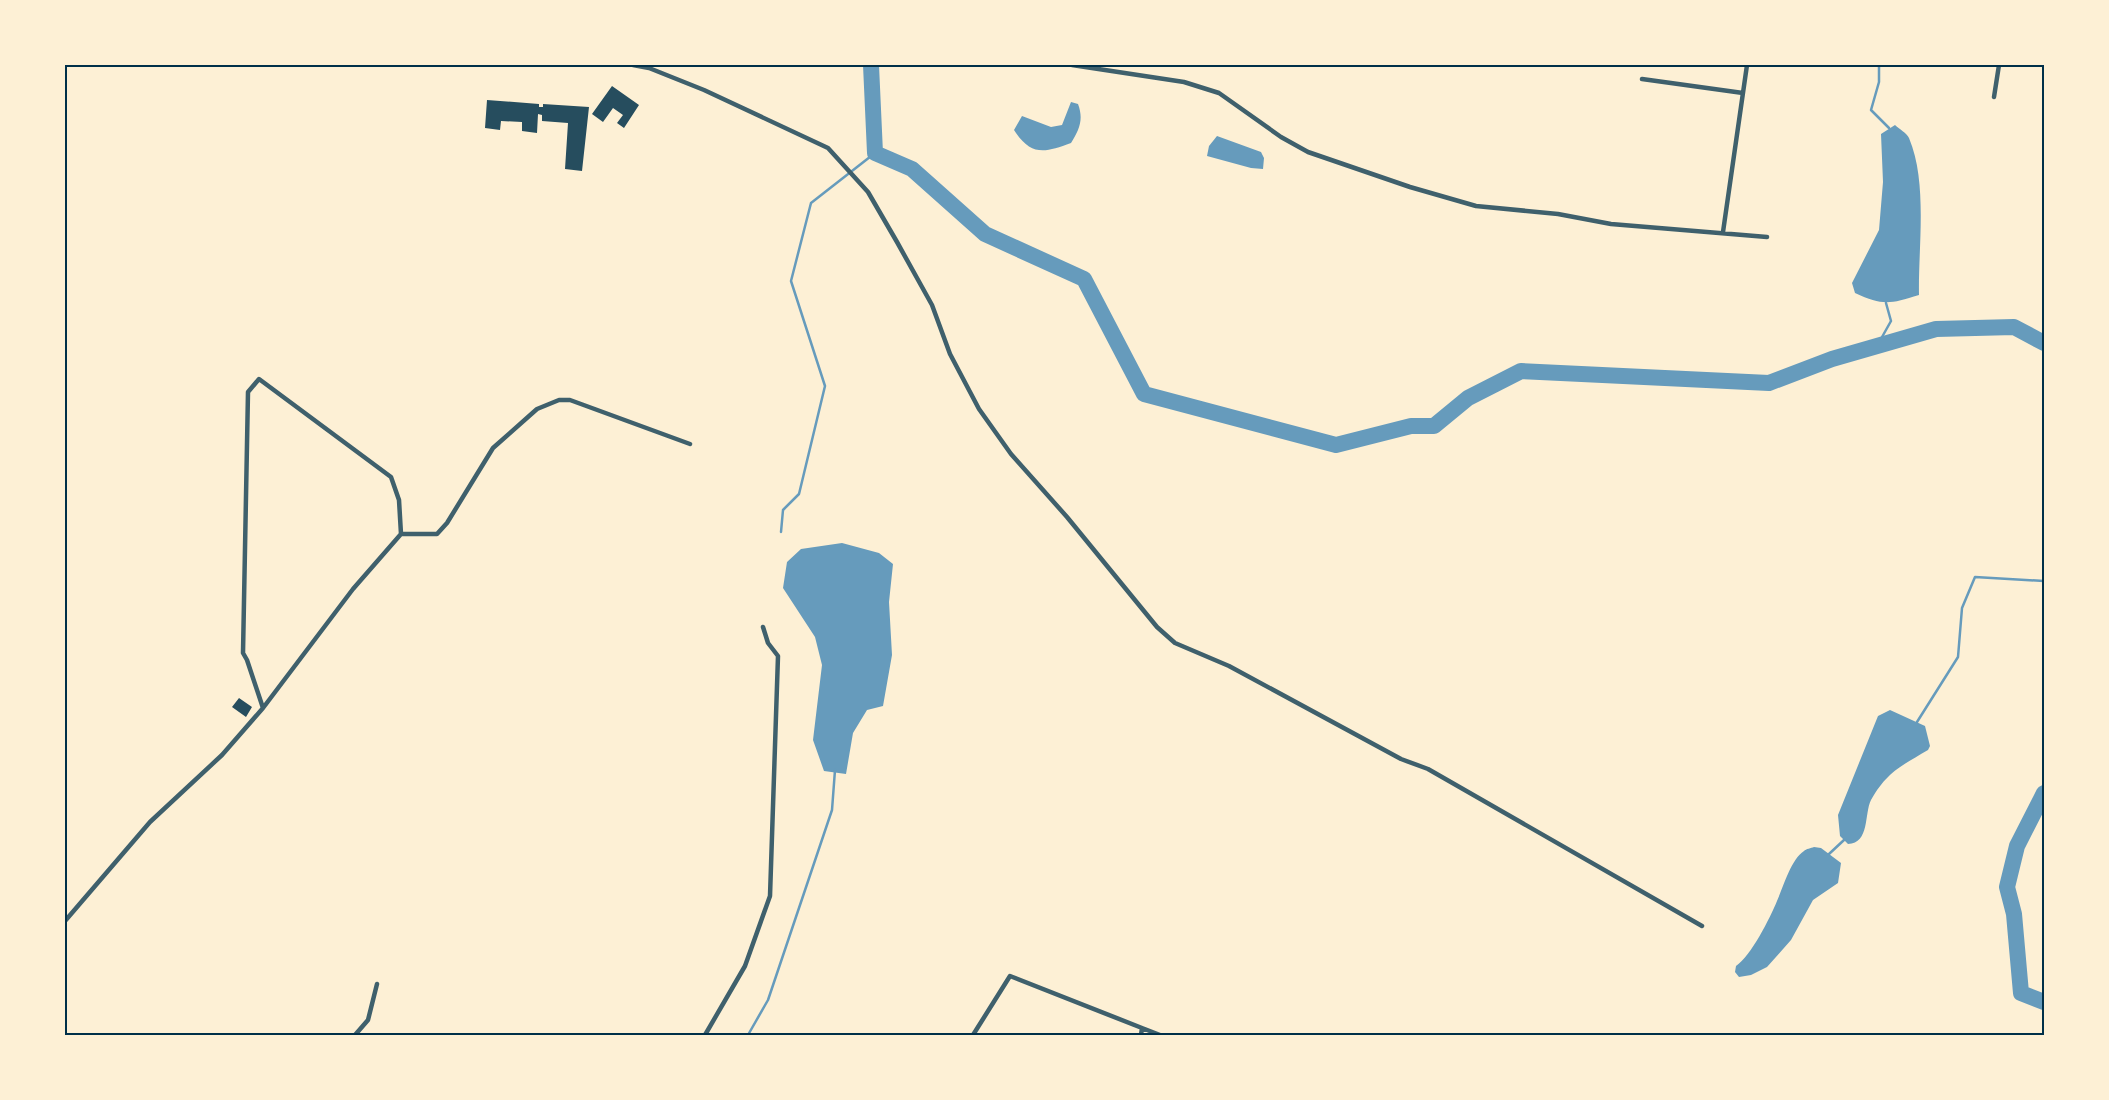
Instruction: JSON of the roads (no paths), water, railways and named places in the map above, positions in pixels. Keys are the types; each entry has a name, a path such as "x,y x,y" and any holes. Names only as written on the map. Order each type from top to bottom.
{"street":[{"path":"633,65 649,68 704,90 828,148 868,192 932,305 950,354 979,409 1011,454 1067,517 1157,627 1175,643 1229,666 1401,759 1428,769 1702,926"},
{"path":"1072,65 1184,82 1219,93 1281,137 1308,152 1476,206 1558,214 1611,224 1767,237"},
{"path":"1723,232 1747,65"},
{"path":"1994,97 1999,65"},
{"path":"1642,79 1743,93"},
{"path":"65,921 150,822 222,754 263,708 353,589 401,534 399,500 391,477 258,379 248,392 243,653 263,708"},
{"path":"401,534 437,534 447,523 493,448 537,409 559,400 570,400 690,444"},
{"path":"705,1035 745,966 770,896 778,656 768,643 763,626"},
{"path":"973,1035 1010,976 1160,1035"},
{"path":"355,1035 368,1020 377,984"},
{"path":"1140,1035 1142,1028"}],"water":[{"path":"1071,102 1078,104 1081,120 1071,143 1053,149 1039,150 1026,144 1014,130 1022,116 1051,127 1062,125"},
{"path":"1895,125 1909,138 1915,156 1918,175 1921,215 1919,295 1893,302 1880,302 1855,293 1852,283 1879,230 1883,182 1881,134"},
{"path":"1217,136 1261,152 1264,158 1263,169 1251,168 1207,156 1209,146"},
{"path":"842,543 879,553 893,564 889,602 892,655 883,706 867,710 853,733 846,774 824,771 813,740 822,665 815,637 783,588 787,562 801,549"},
{"path":"1890,710 1925,726 1930,746 1928,750 1895,770 1877,790 1871,800 1865,827 1860,839 1848,844 1840,836 1838,815 1878,716"},
{"path":"1814,847 1821,848 1841,863 1838,883 1813,900 1791,940 1767,967 1751,975 1739,977 1735,972 1736,966 1748,954 1760,936 1795,860 1806,850"}],"waterway":[{"path":"871,65 875,153 912,169 985,234 1084,279 1144,394 1336,445 1411,426 1434,426 1468,398 1521,371 1769,383 1832,359 1936,329 2014,327 2044,343"},
{"path":"1879,65 1879,82 1871,110 1889,128"},
{"path":"781,532 783,510 799,494 825,386 791,281 811,203 875,153"},
{"path":"1877,346 1891,321 1886,303"},
{"path":"1917,722 1958,657 1962,608 1975,577 2044,581"},
{"path":"748,1035 768,1000 832,810 835,770"},
{"path":"2044,793 2017,846 2007,887 2014,914 2021,993 2044,1002"},
{"path":"1829,854 1844,840"}]}
